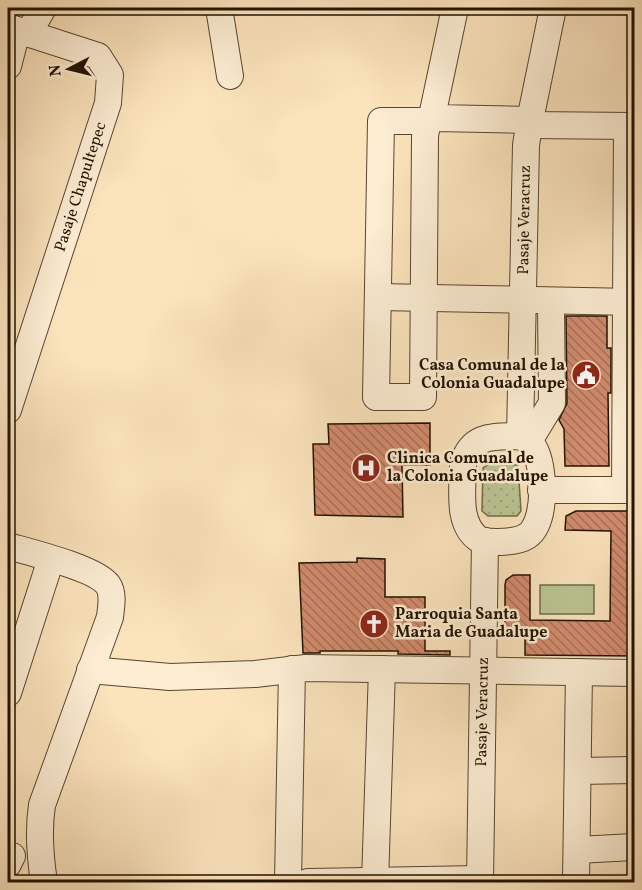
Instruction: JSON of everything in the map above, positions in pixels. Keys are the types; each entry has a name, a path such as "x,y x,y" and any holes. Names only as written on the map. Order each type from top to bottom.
{"street":[{"path":"8,66 18,31 43,8"},
{"path":"219,8 230,76"},
{"path":"455,8 430,121 424,137 423,397 376,397 381,122 430,121 436,118 631,126 630,490 541,490"},
{"name":"Pasaje Veracruz","path":"525,438 523,301 526,145 553,8"},
{"name":"Pasaje Chapultepec","path":"8,410 108,103 110,75 98,56 18,31"},
{"path":"378,297 630,302"},
{"path":"525,438 552,403 551,307"},
{"path":"485,438 525,438 537,455 540,466 540,517 534,530 527,536 520,539 485,542 474,536 466,526 463,463 469,448 485,438"},
{"name":"Pasaje Veracruz","path":"480,881 485,542"},
{"path":"8,546 94,573 108,585 112,600 110,617 42,805 39,825 40,860 44,882"},
{"path":"8,693 51,559"},
{"path":"90,670 170,677 255,674 306,668 634,673"},
{"path":"288,882 292,669"},
{"path":"375,882 382,669"},
{"path":"576,882 579,672"},
{"path":"578,771 634,770"},
{"path":"577,850 634,848"},
{"path":"308,882 480,881"}],"green space":[{"path":"489,464 518,465 521,511 517,516 488,516 482,511 483,468"},
{"path":"540,585 594,585 594,614 540,614"}],"building":[{"name":"Casa Comunal de la Colonia Guadalupe","path":"566,316 607,316 607,348 611,348 611,393 608,393 609,466 565,466 564,429 559,420 567,403"},
{"name":"Clinica Comunal de la Colonia Guadalupe","path":"430,423 430,465 402,465 403,517 315,515 313,444 329,444 328,424"},
{"path":"576,511 634,511 634,656 525,655 525,638 505,638 505,585 506,580 513,575 530,575 530,620 610,621 611,531 565,530 566,516"},
{"path":"357,558 385,559 385,597 425,597 425,651 450,651 450,655 398,654 398,651 303,653 299,563 357,562"}],"place":[{"name":"Casa Comunal de la Colonia Guadalupe","path":"586,375"},
{"name":"Clinica Comunal de la Colonia Guadalupe","path":"366,468"},
{"name":"Parroquia Santa Maria de Guadalupe","path":"374,624"}]}
